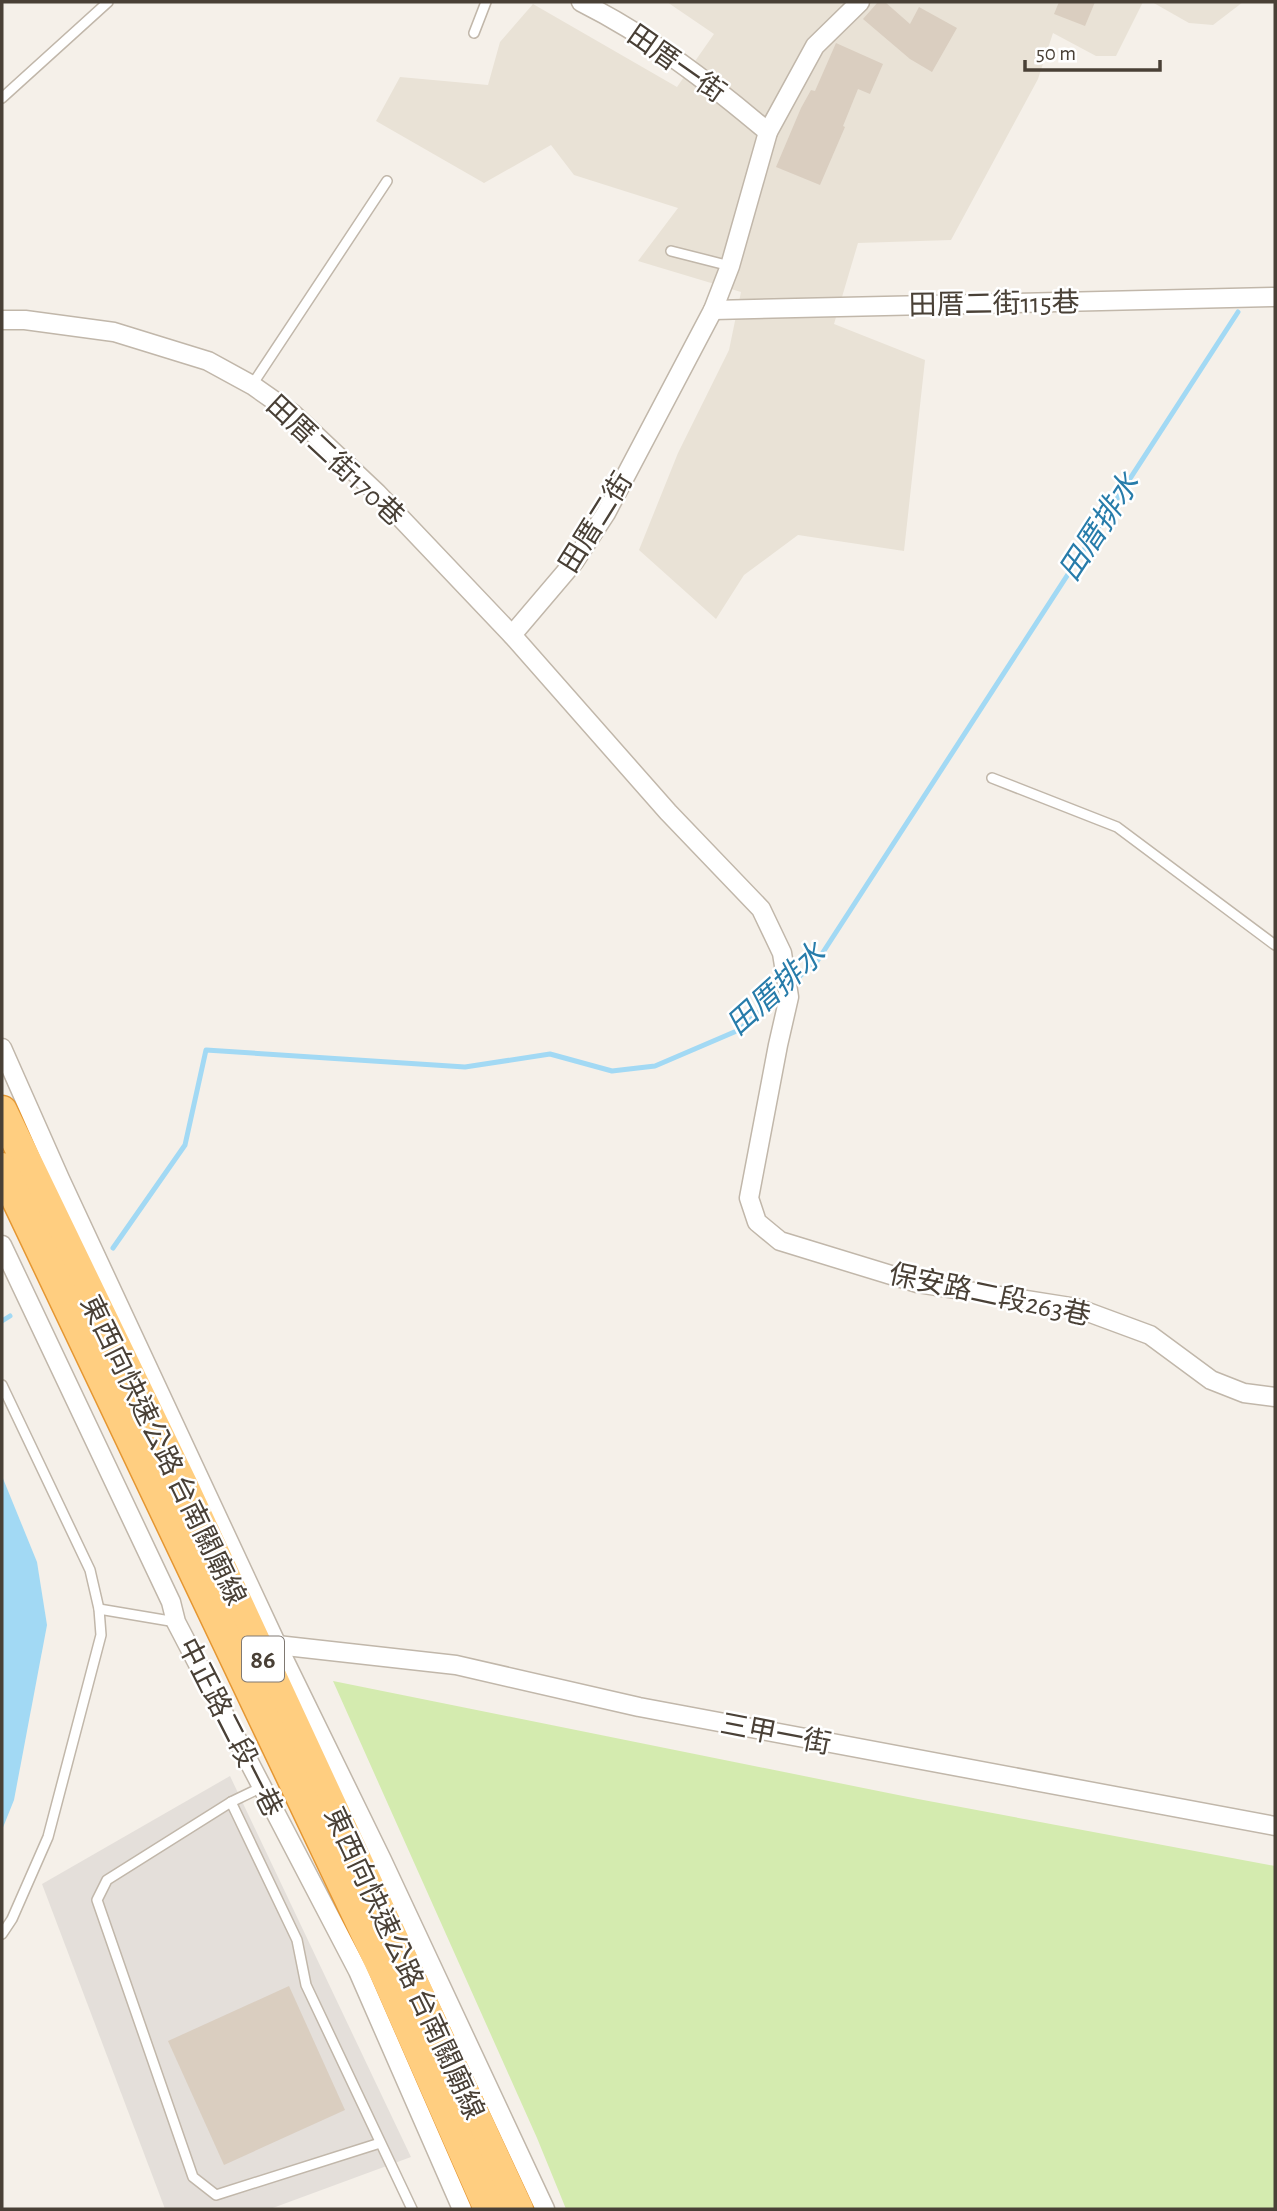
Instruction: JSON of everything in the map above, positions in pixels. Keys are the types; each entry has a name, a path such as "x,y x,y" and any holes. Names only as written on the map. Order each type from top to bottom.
{"highway":[{"name":"東西向快速公路 台南關廟線","path":"2,1111 184,1488 518,2209"},
{"name":"東西向快速公路 台南關廟線","path":"2,1168 386,1975 489,2209"}],"street":[{"name":"田厝一街","path":"581,2 614,18 710,83 768,132"},
{"name":"田厝二街","path":"512,635 574,562 606,513 713,310 730,266 768,132 815,46 860,2"},
{"name":"田厝二街115巷","path":"713,310 1275,297"},
{"name":"田厝二街170巷","path":"2,320 25,320 114,332 208,360 253,385 292,413 377,494 512,635"},
{"name":"保安路二段263巷","path":"512,635 668,812 761,909 782,953 788,990 749,1198 757,1222 780,1241 917,1283 1077,1308 1150,1335 1211,1380 1244,1393 1275,1396"},
{"path":"2,1048 60,1179 277,1645 382,1860 545,2209"},
{"name":"中正路二段一巷","path":"2,1245 171,1602 176,1622 358,1971 462,2209"},
{"name":"三甲一街","path":"277,1645 456,1665 639,1707 1275,1826"}],"lane":[{"path":"2,98 108,2"},
{"path":"474,33 485,2"},
{"path":"253,385 387,181"},
{"path":"671,251 730,266"},
{"path":"992,778 1117,827 1275,945"},
{"path":"2,1385 90,1570 99,1609 101,1634 48,1837 12,1919 2,1934"},
{"path":"99,1609 176,1622"},
{"path":"262,1787 231,1802 107,1880 97,1900 193,2177 216,2195 380,2143"},
{"path":"231,1802 297,1940 306,1985 412,2209"}],"shaded area":[{"path":"667,2 1143,2 1116,56 1096,56 1053,33 1038,79 951,240 858,243 834,324 925,360 904,551 798,535 744,575 716,619 639,550 678,453 729,350 741,292 638,261 678,208 574,175 551,145 484,183 376,121 400,77 488,85 500,42 533,4 677,87 714,34"},
{"path":"1152,2 1243,2 1213,25 1189,23"},
{"path":"230,1776 411,2157 270,2209 165,2209 42,1884"}],"green space":[{"path":"333,1681 918,1799 1275,1866 1275,2209 566,2209 537,2138"}],"water":[{"path":"2,1476 37,1562 47,1625 14,1800 2,1830"}],"building":[{"path":"878,2 885,2 910,24 919,7 957,28 932,72 910,59 863,19"},
{"path":"1059,2 1095,2 1085,26 1054,14"},
{"path":"836,43 883,64 870,94 858,89 820,185 776,167 801,108 811,90 815,91"},
{"path":"289,1986 345,2110 224,2165 168,2041"}],"waterway":[{"name":"田厝排水","path":"790,985 818,960 1238,312"},
{"name":"田厝排水","path":"113,1248 185,1145 206,1050 465,1067 550,1054 612,1071 655,1066 739,1030 783,991"},
{"name":"田厝排水","path":"2,1321 10,1316"}]}
